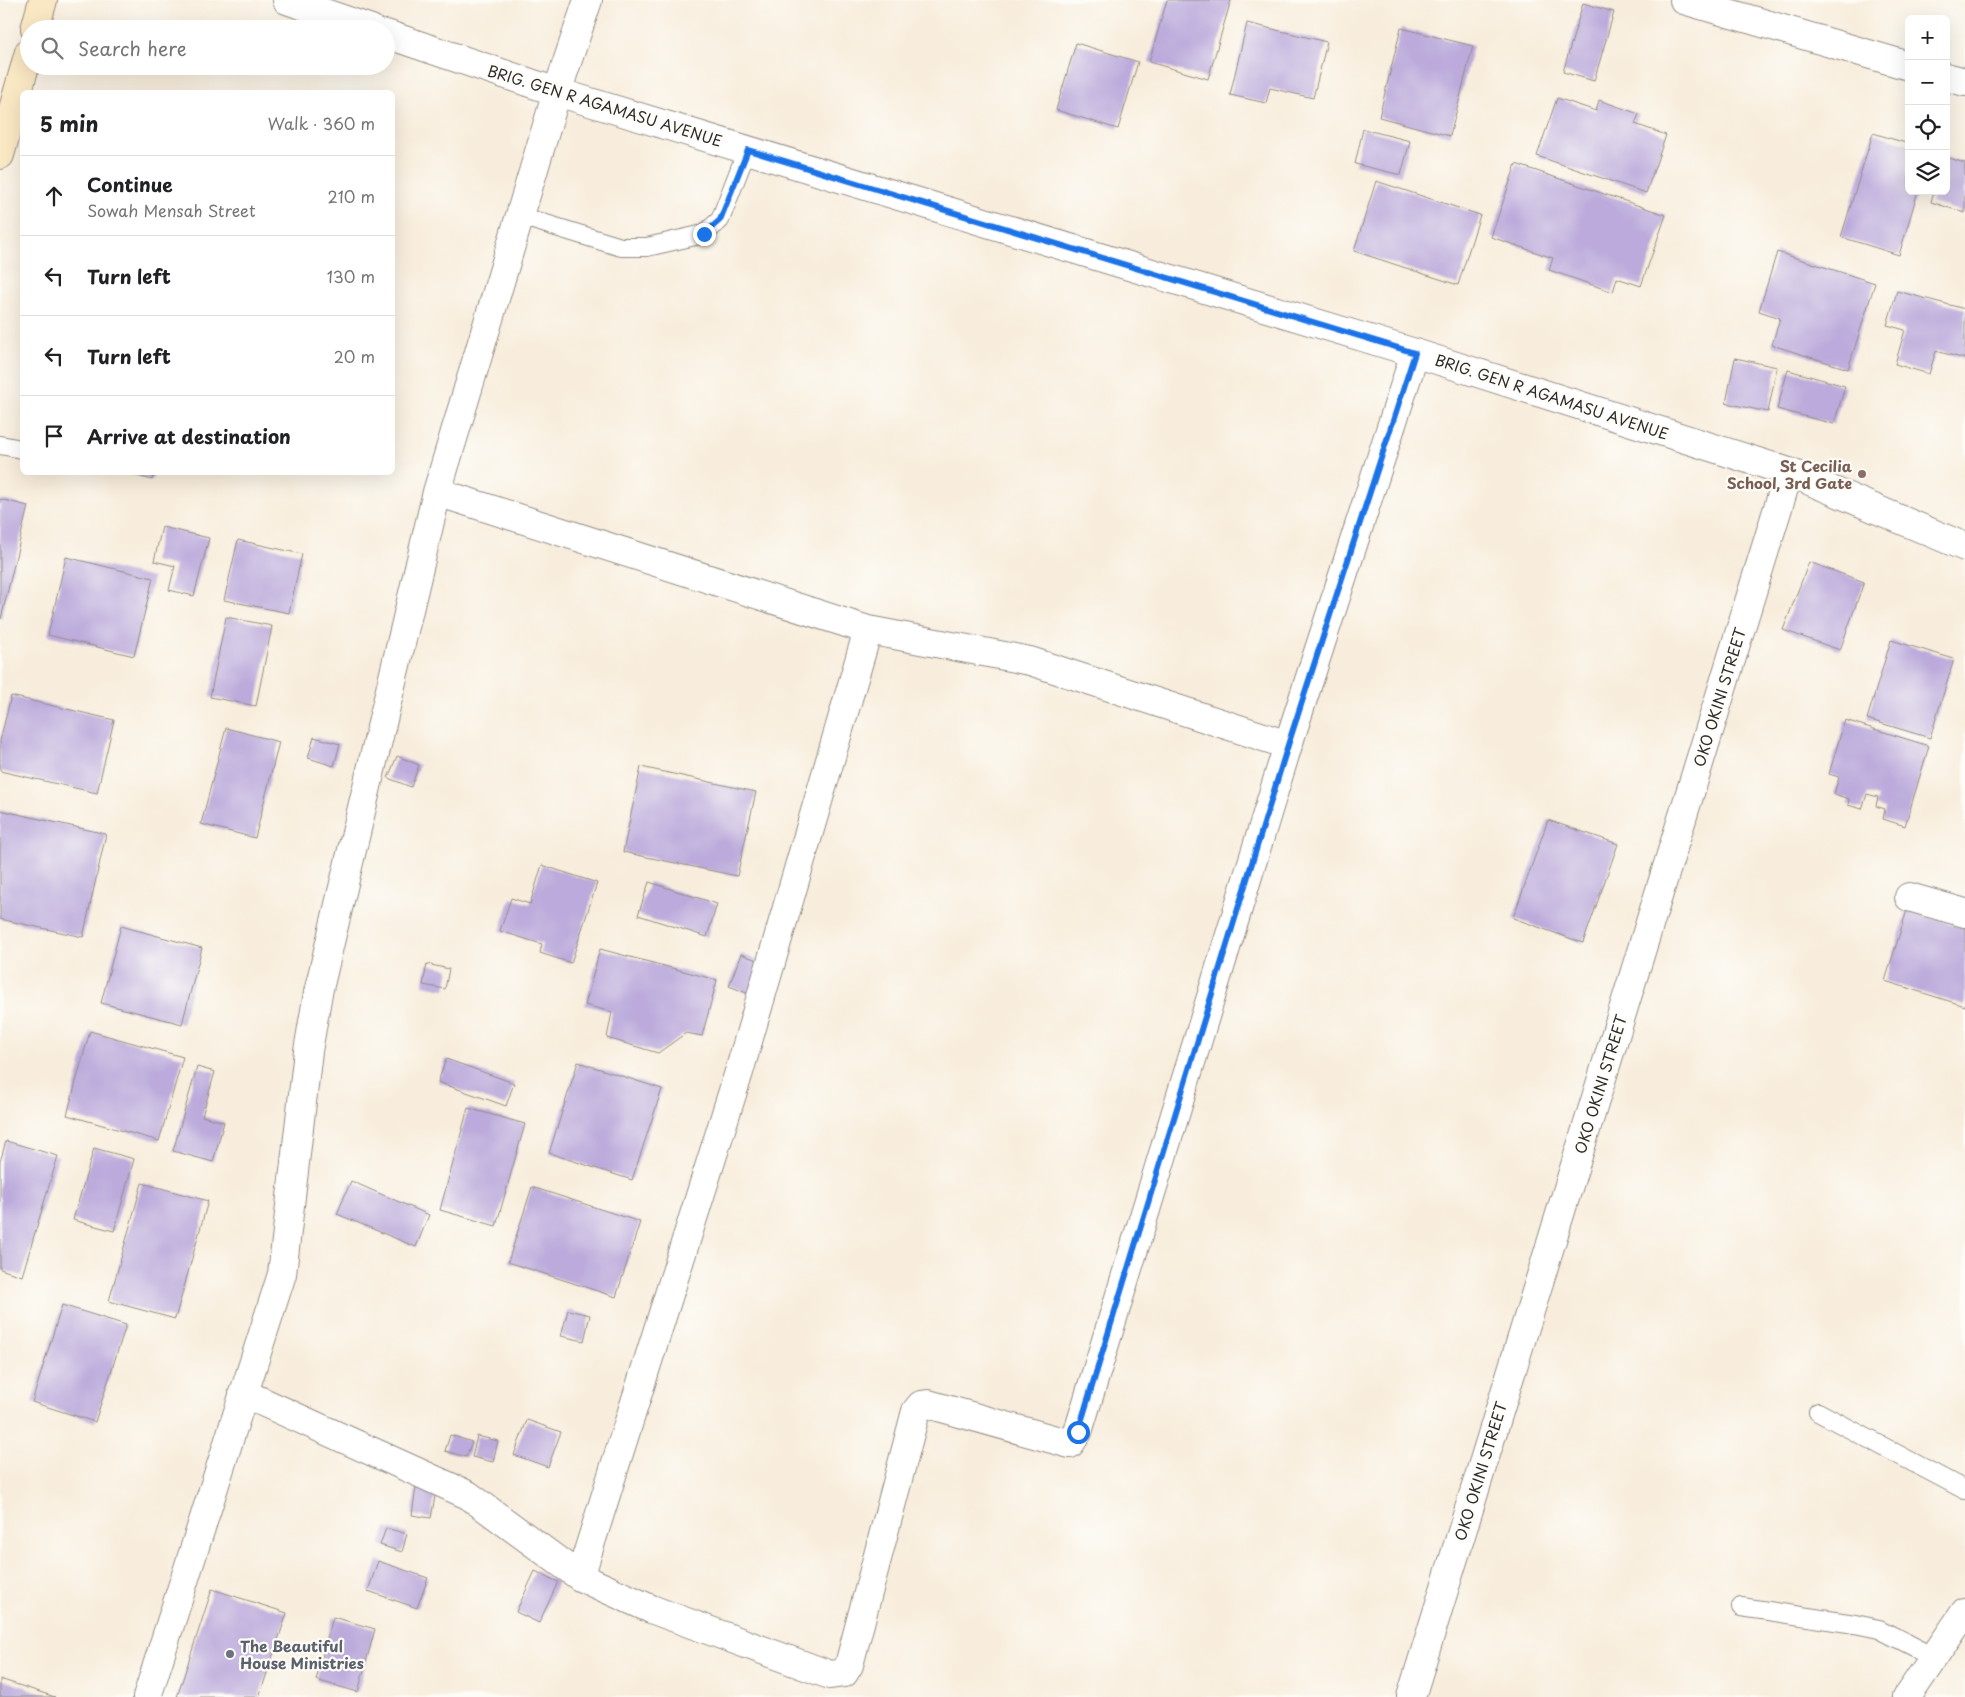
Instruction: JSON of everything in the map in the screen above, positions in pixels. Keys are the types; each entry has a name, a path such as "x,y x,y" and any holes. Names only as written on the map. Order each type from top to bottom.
{"main road":[{"path":"37,20 43,0"},
{"path":"0,155 23,75"}],"street":[{"path":"287,0 345,20"},
{"path":"147,1697 282,1274 308,1051 318,993 437,492 557,92 588,0"},
{"path":"1684,0 1905,65"},
{"name":"BRIG. GEN R AGAMASU AVENUE","path":"395,37 557,92 1415,353 1789,472 1965,547"},
{"path":"1950,78 1965,82"},
{"path":"243,1393 468,1496 580,1577 651,1609 830,1675 844,1673 849,1665 916,1411 921,1405 928,1404 1070,1444 1078,1432 1288,745 1415,353"},
{"name":"OKO OKINI STREET","path":"1411,1697 1789,472"},
{"path":"437,492 868,630 1030,661 1288,745"},
{"path":"580,1577 739,1072 868,630"},
{"path":"1908,897 1965,913"},
{"path":"1907,1697 1965,1612"}],"lane":[{"path":"520,216 621,247 647,247 704,234 720,220 748,150"},
{"path":"0,445 20,449"},
{"path":"1818,1412 1965,1490"},
{"path":"1741,1607 1879,1629 1934,1657"}],"building":[{"path":"1167,0 1231,0 1208,79 1149,62"},
{"path":"1583,3 1614,12 1594,81 1563,72"},
{"path":"1247,23 1327,42 1313,98 1270,88 1266,103 1230,95"},
{"path":"1401,28 1473,46 1450,136 1379,117"},
{"path":"1076,43 1138,62 1118,129 1056,110"},
{"path":"1557,98 1596,111 1599,100 1639,114 1635,124 1666,135 1646,193 1537,156"},
{"path":"1363,129 1410,141 1401,175 1355,164"},
{"path":"1873,133 1905,143 1905,195 1917,195 1899,255 1841,237"},
{"path":"1950,158 1965,163 1965,213 1931,202 1933,195 1950,195"},
{"path":"1516,164 1666,215 1641,286 1617,278 1613,292 1549,270 1553,258 1491,237"},
{"path":"1376,181 1480,215 1458,285 1354,251"},
{"path":"1777,252 1875,283 1848,369 1772,345 1780,318 1759,311"},
{"path":"1897,291 1965,309 1965,359 1936,351 1929,374 1895,364 1905,330 1887,325"},
{"path":"1735,358 1777,367 1768,412 1726,403"},
{"path":"1788,370 1845,386 1834,424 1777,409"},
{"path":"134,475 153,475 152,480"},
{"path":"0,499 28,506 1,619 0,619"},
{"path":"162,527 209,538 194,596 169,590 175,566 154,561"},
{"path":"238,540 302,554 289,613 224,600"},
{"path":"66,557 153,578 134,656 48,635"},
{"path":"1809,562 1864,582 1840,650 1783,630"},
{"path":"226,617 272,626 256,706 210,697"},
{"path":"1891,640 1954,659 1930,738 1867,719"},
{"path":"11,696 114,720 97,793 0,771 0,741"},
{"path":"1845,720 1929,746 1905,826 1883,819 1885,809 1876,806 1878,797 1867,794 1862,809 1848,805 1849,799 1834,794 1839,777 1829,774"},
{"path":"226,728 279,742 255,838 201,824"},
{"path":"314,737 340,744 334,766 308,758"},
{"path":"397,756 419,765 411,787 388,778"},
{"path":"641,767 756,792 737,876 623,852"},
{"path":"0,810 106,834 83,937 0,919"},
{"path":"1548,820 1618,844 1583,943 1513,918"},
{"path":"542,865 597,883 571,963 540,953 542,944 500,931 511,898 530,904"},
{"path":"649,882 717,904 707,937 638,915"},
{"path":"1907,910 1965,928 1965,1006 1885,981"},
{"path":"121,926 202,948 182,1024 101,1003"},
{"path":"600,949 717,980 702,1036 686,1033 658,1053 607,1038 612,1012 585,1005"},
{"path":"741,954 762,962 749,994 729,986"},
{"path":"427,964 449,969 445,989 423,985"},
{"path":"90,1031 183,1057 159,1141 67,1115"},
{"path":"446,1059 514,1083 506,1106 438,1082"},
{"path":"578,1062 662,1089 632,1180 549,1153"},
{"path":"197,1067 215,1072 202,1116 224,1122 213,1162 173,1151"},
{"path":"468,1108 525,1124 496,1226 440,1210"},
{"path":"6,1141 58,1156 22,1276 0,1269 0,1162"},
{"path":"94,1148 134,1159 114,1231 73,1220"},
{"path":"351,1181 429,1215 416,1247 337,1214"},
{"path":"142,1183 208,1201 175,1319 109,1301"},
{"path":"532,1187 640,1222 616,1297 508,1262"},
{"path":"62,1305 126,1325 95,1422 32,1402"},
{"path":"568,1310 590,1315 584,1341 561,1336"},
{"path":"527,1420 561,1432 548,1467 514,1455"},
{"path":"450,1435 472,1442 466,1457 445,1451"},
{"path":"477,1436 498,1441 493,1462 472,1457"},
{"path":"416,1487 436,1491 431,1518 412,1515"},
{"path":"386,1528 407,1534 402,1552 380,1545"},
{"path":"378,1561 428,1578 417,1608 368,1591"},
{"path":"535,1571 558,1582 539,1623 516,1612"},
{"path":"212,1589 287,1613 259,1697 177,1697"},
{"path":"333,1617 375,1629 358,1692 316,1680"},
{"path":"0,1679 55,1697 0,1697"}],"place":[{"name":"St Cecilia School, 3rd Gate","path":"1862,474"},
{"name":"The Beautiful House Ministries","path":"230,1654"}],"route":[{"path":"704,234 720,220 748,150 1415,353 1288,745 1078,1432"}]}
